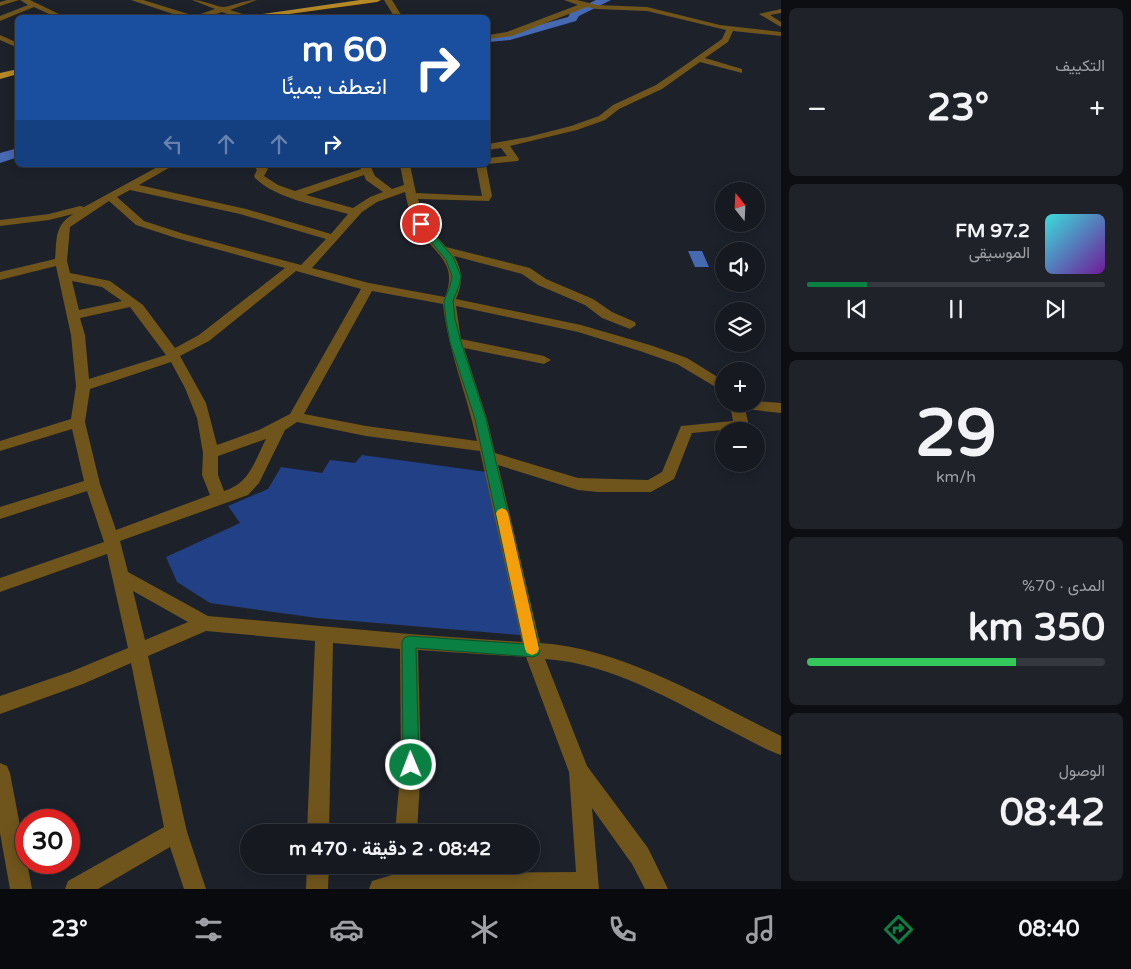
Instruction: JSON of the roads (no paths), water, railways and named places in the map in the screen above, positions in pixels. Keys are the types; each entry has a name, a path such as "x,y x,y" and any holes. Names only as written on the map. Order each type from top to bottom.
{"main road":[{"path":"259,15 378,0"},
{"path":"0,76 15,72"}],"street":[{"path":"0,4 15,0"},
{"path":"24,0 54,15"},
{"path":"135,0 186,15"},
{"path":"196,0 237,15"},
{"path":"204,15 253,0"},
{"path":"388,0 397,15"},
{"path":"568,0 647,9 730,29 781,34"},
{"path":"490,37 527,28 591,4"},
{"path":"0,20 34,5"},
{"path":"781,11 763,14 781,25"},
{"path":"0,20 15,24"},
{"path":"752,30 781,25"},
{"path":"490,147 574,128 602,118 616,107 659,87 725,40 730,29"},
{"path":"0,37 15,43"},
{"path":"698,59 739,71"},
{"path":"490,161 514,159 504,145"},
{"path":"165,167 75,216 64,227 63,268 74,315 82,386 78,422 92,484 112,541 138,652 176,832 196,889"},
{"path":"260,167 263,169 259,176 260,179 295,195 354,212"},
{"path":"405,167 410,191 421,224 450,259 456,276 455,286 449,301 456,342 480,419 533,651 580,772 640,856 657,889"},
{"path":"82,386 173,356 204,338 298,269 334,238 354,212 370,200 391,193 410,191 485,199 487,196 481,167"},
{"path":"295,195 366,168 372,180 391,193"},
{"path":"128,186 242,211 334,238"},
{"path":"110,196 136,220 146,225 368,288 449,301 581,329 682,361 715,382"},
{"path":"0,223 49,218 98,203"},
{"path":"443,250 526,271 542,282 589,302 607,315 630,325"},
{"path":"0,276 63,268 106,284 139,308 173,356 191,386 204,418 211,453 210,475 219,498"},
{"path":"211,453 278,429 295,417 368,288"},
{"path":"74,315 132,303"},
{"path":"456,342 544,360"},
{"path":"765,407 781,408"},
{"path":"295,417 488,452 578,484 593,486 651,486 669,475 686,429 739,425 738,412"},
{"path":"2,440 78,422"},
{"path":"0,585 219,498 242,491 251,483 278,429"},
{"path":"0,513 92,484"},
{"path":"119,575 205,624 409,642 563,652 601,662 662,686 781,746"},
{"path":"0,705 76,678 205,624"},
{"path":"318,824 324,634"},
{"path":"407,824 411,765 409,642"},
{"path":"380,889 403,875 588,886 580,772"},
{"path":"0,773 21,889"},
{"path":"76,889 176,832"},
{"path":"317,889 318,874"}],"waterway":[{"path":"490,39 510,36 572,19 575,14 605,0"},
{"path":"0,158 15,153"}]}
